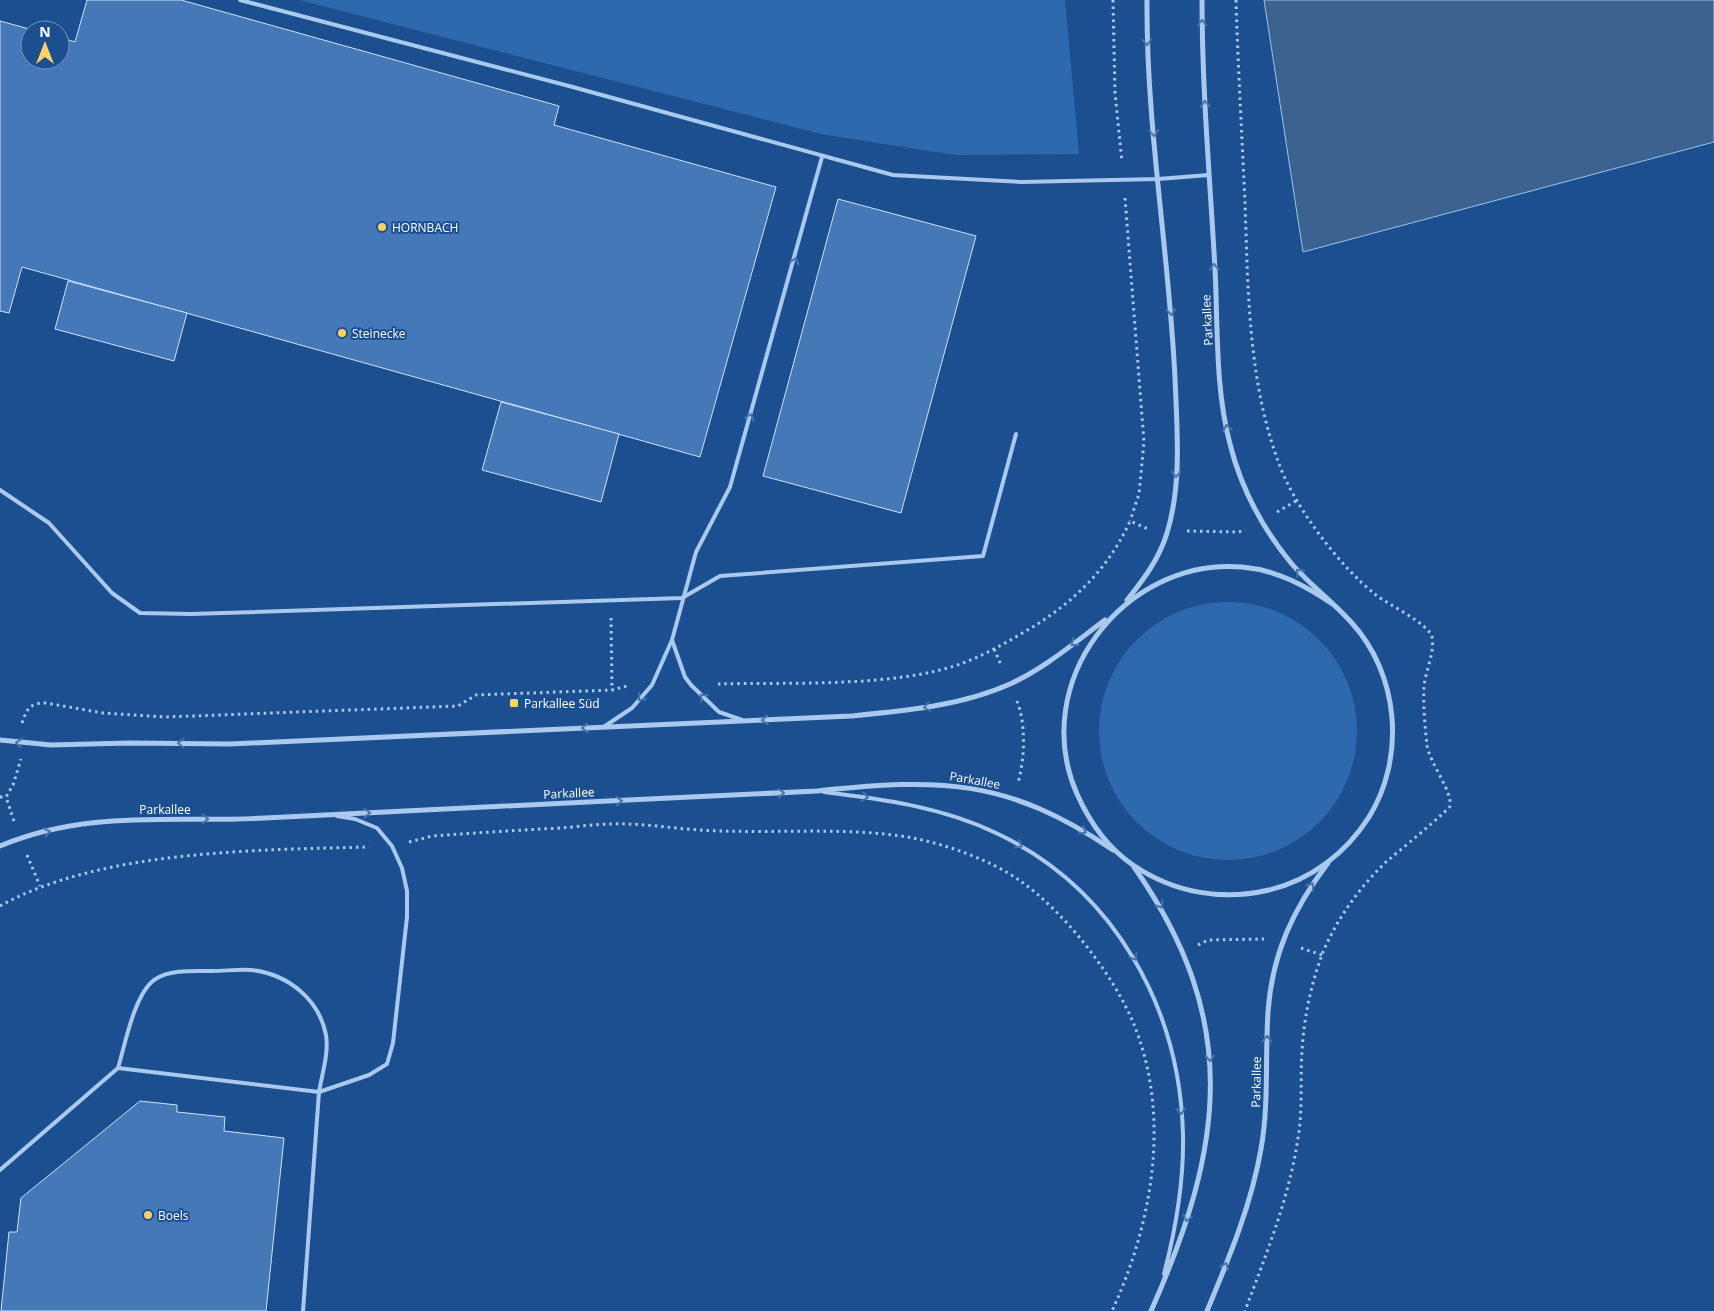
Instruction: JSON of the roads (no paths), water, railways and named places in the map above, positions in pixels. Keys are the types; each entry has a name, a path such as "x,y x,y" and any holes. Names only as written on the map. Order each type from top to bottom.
{"street":[{"name":"Parkallee","path":"1123,605 1155,562 1168,531 1176,487 1177,420 1172,321 1149,84 1147,0"},
{"name":"Parkallee","path":"1202,0 1203,82 1224,417 1238,468 1250,500 1261,520 1290,561 1353,624 1368,644 1380,667 1388,691 1392,716 1393,742 1387,775 1371,814 1356,835 1332,859 1296,910 1282,942 1273,974 1268,1012 1266,1113 1261,1148 1253,1186 1238,1236 1207,1311"},
{"name":"Parkallee","path":"0,740 21,744 230,744 744,721 899,712 967,699 1010,684 1050,661 1144,590 1167,579 1216,567 1242,567 1267,571 1291,579 1314,591 1334,605"},
{"name":"Parkallee","path":"1113,614 1093,637 1078,664 1068,693 1064,723 1065,754 1072,784 1085,812 1102,837 1132,865 1159,880 1188,890 1218,895 1241,895 1278,888 1306,876 1332,859"},
{"name":"Parkallee","path":"0,846 20,838 66,827 122,819 234,820 816,791 913,783 970,787 1014,799 1058,816 1124,858"},
{"name":"Parkallee","path":"1132,865 1166,915 1184,952 1204,1014 1210,1048 1212,1082 1209,1125 1192,1200 1177,1247 1151,1311"}],"lane":[{"path":"240,0 569,86 893,175 1021,182 1158,179 1209,175"},
{"path":"604,727 632,708 652,685 672,640 696,552 730,487 805,224 822,157"},
{"path":"0,490 49,523 112,593 140,612 191,614 610,602 682,598 720,576 983,556 1016,434"},
{"path":"672,640 691,685 719,712 744,721"},
{"path":"816,791 911,805 954,816 996,833 1032,852 1086,895 1122,939 1143,973 1159,1008 1180,1088 1183,1136 1179,1205 1160,1290"},
{"path":"118,1068 319,1092 370,1075 387,1064 393,1043 407,917 407,891 402,868 392,846 377,828 355,819 328,814"},
{"path":"0,1170 118,1068 140,999 154,980 178,972 252,970 281,978 302,990 320,1013 326,1037 319,1092 303,1311"}],"place":[{"name":"HORNBACH","path":"382,227"},
{"name":"Steinecke","path":"342,333"},
{"name":"Parkallee Süd","path":"514,703"},
{"name":"Boels","path":"148,1215"}]}
